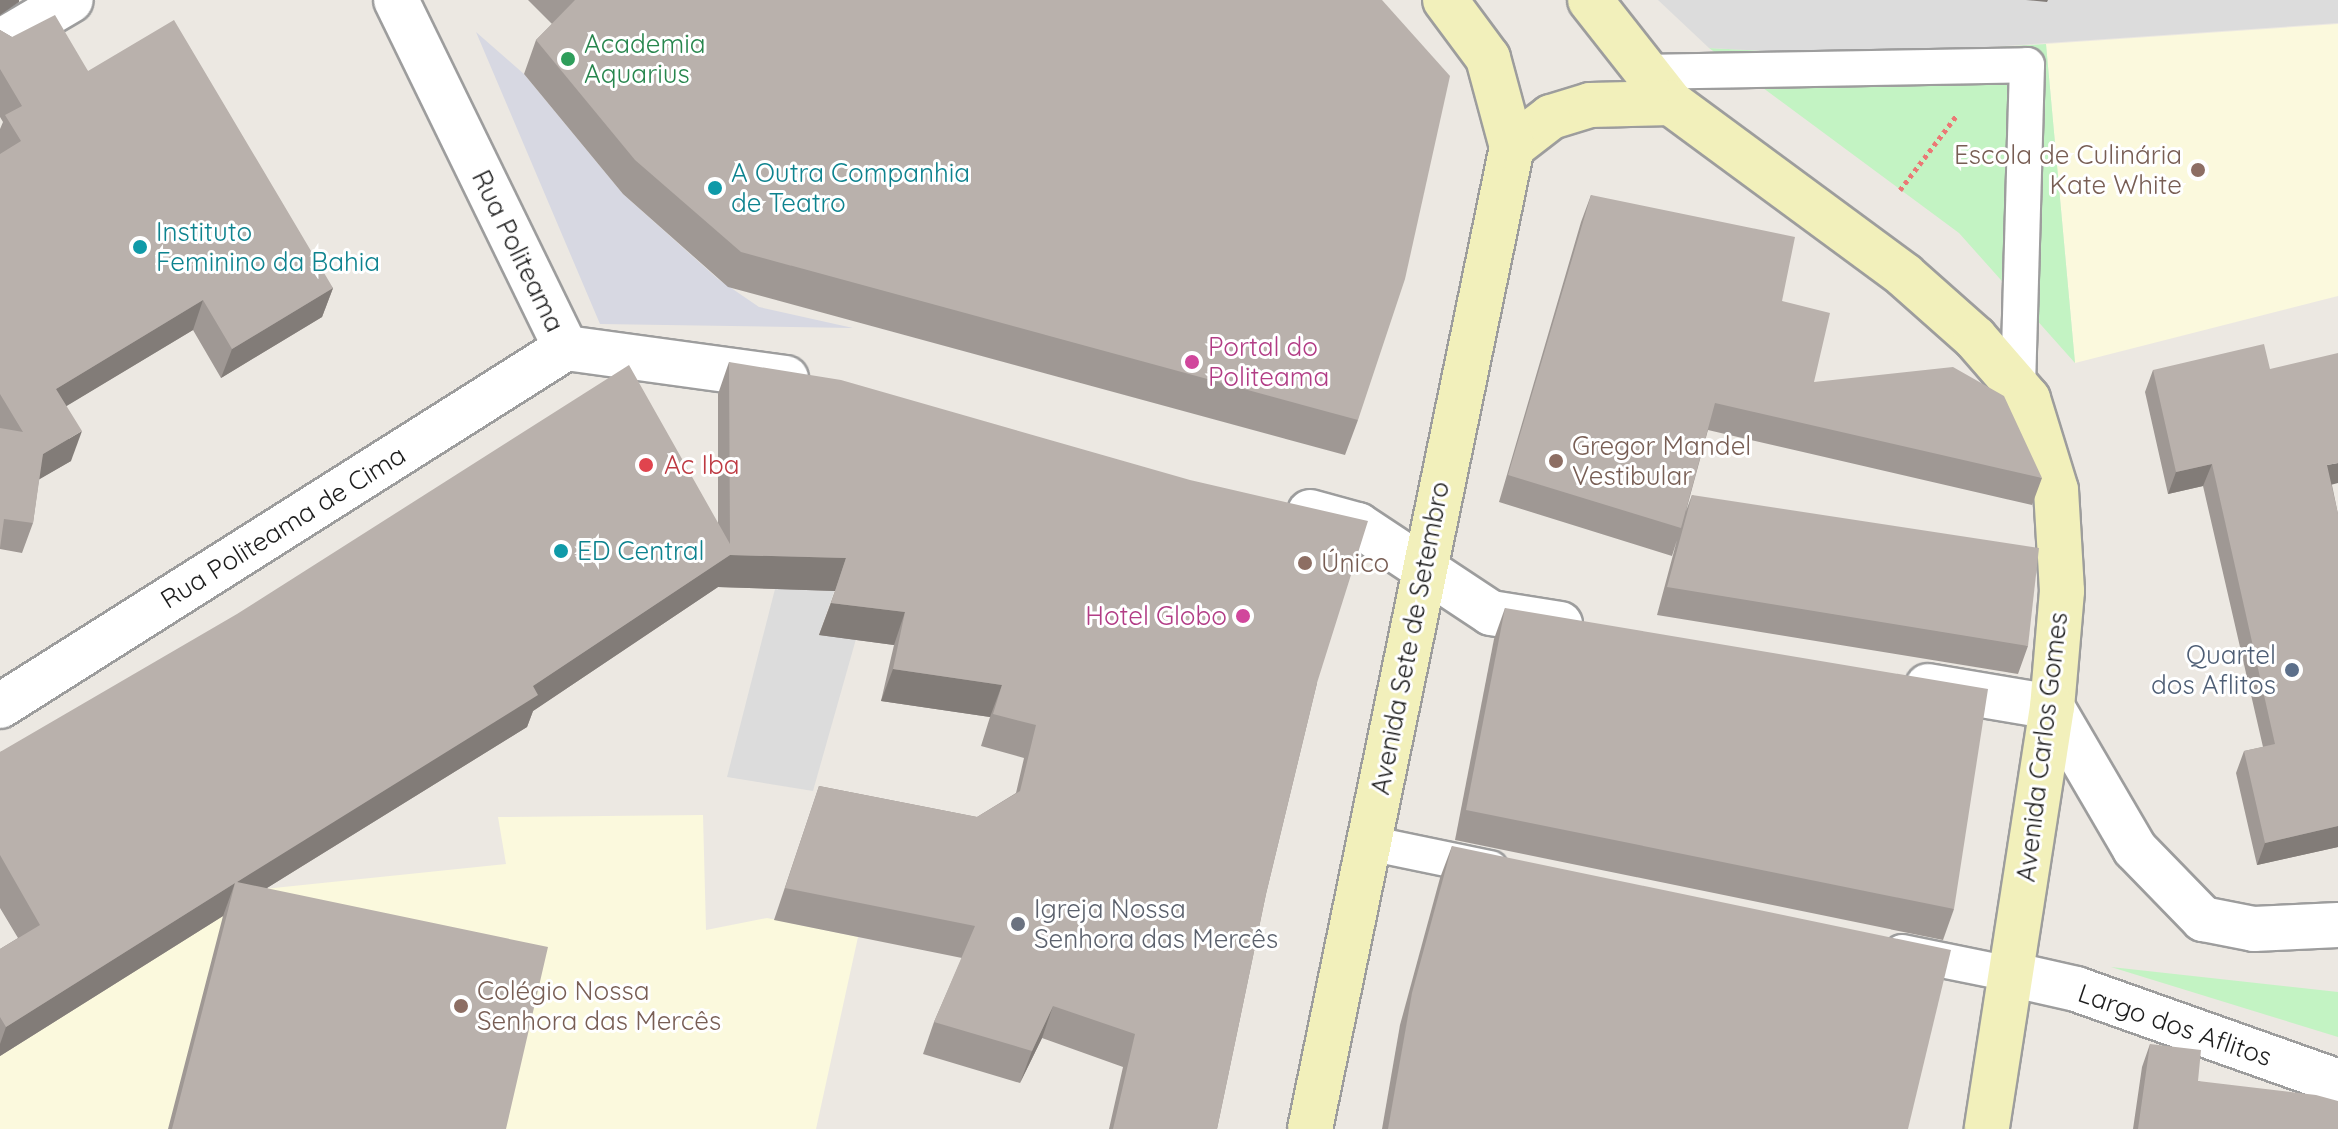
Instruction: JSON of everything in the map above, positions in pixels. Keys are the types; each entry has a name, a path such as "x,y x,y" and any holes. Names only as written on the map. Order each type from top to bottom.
{"main road":[{"path":"1445,0 1488,58 1512,147 1551,117 1658,88 1590,0"},
{"name":"Avenida Carlos Gomes","path":"1658,88 1904,275 1975,338 2028,399 2056,490 2062,591 2052,707 1987,1129"},
{"name":"Avenida Sete de Setembro","path":"1310,1129 1512,147"}],"street":[{"path":"0,42 71,0"},
{"name":"Rua Politeama","path":"396,0 566,348 824,385"},
{"name":"Rua Politeama de Cima","path":"0,706 566,348"},
{"path":"1267,501 1358,525 1491,613 1601,631"},
{"path":"1881,678 2052,707 2135,849 2203,919 2254,929 2338,925"},
{"name":"Largo dos Aflitos","path":"2010,974 2076,989 2338,1082"}],"lane":[{"path":"1658,88 2022,66 2018,390"},
{"path":"1369,843 1525,875"},
{"path":"1869,946 2010,974"}],"path":[{"path":"1900,190 2022,66"}],"shaded area":[{"path":"1658,0 2338,0 2338,23 1858,56 1709,48"},
{"name":"Escola de Culinária Kate White","path":"2338,24 2338,296 2075,363 2046,44"},
{"path":"476,32 524,74 623,194 718,279 759,307 853,328 600,324"},
{"path":"891,428 819,635 856,639 813,791 727,777 775,589"},
{"name":"Colégio Nossa Senhora das Mercês","path":"703,815 706,930 767,918 858,937 816,1129 0,1129 0,1056 264,889 506,864 498,817"}],"green space":[{"path":"2046,44 2075,363 1959,233 1709,48 1858,56"},
{"path":"2111,967 2338,992 2338,1037"}],"building":[{"path":"575,0 1382,0 1450,76 1405,279 1358,420 741,252 635,160 536,40"},
{"name":"Instituto Feminino da Bahia","path":"55,15 88,71 174,20 333,288 232,349 203,300 56,389 82,431 43,454 33,523 4,519 0,548 0,428 23,432 0,394 0,154 21,141 5,115 22,106 0,69 0,30 12,37"},
{"path":"1591,195 1795,237 1782,301 1830,313 1814,382 1953,367 2004,396 2042,478 1715,403 1681,528 1508,475"},
{"name":"Quartel dos Aflitos","path":"2264,344 2270,369 2338,353 2338,463 2327,465 2338,514 2338,826 2265,843 2244,751 2275,744 2212,464 2176,472 2153,370"},
{"path":"729,362 841,380 1190,480 1368,521 1317,683 1266,894 1217,1129 1113,1129 1135,1034 1053,1006 1032,1051 934,1022 975,926 785,888 819,786 977,817 1020,791 1036,725 993,714 1002,685 893,669 905,612 831,603 846,558 730,555 533,686 538,695 237,882 548,947 506,1129 172,1129 235,883 6,1027 0,1017 0,949 40,925 0,855 0,752 237,614 629,365 730,544"},
{"path":"1692,495 2039,548 2028,646 1667,587"},
{"path":"1505,608 1988,689 1954,909 1466,810"},
{"path":"1452,846 1951,950 1908,1129 1388,1129 1412,993"},
{"path":"2150,1044 2201,1050 2198,1081 2316,1095 2338,1101 2338,1129 2138,1129"}],"place":[{"name":"Academia Aquarius","path":"568,59"},
{"name":"Escola de Culinária Kate White","path":"2198,170"},
{"name":"A Outra Companhia de Teatro","path":"715,188"},
{"name":"Instituto Feminino da Bahia","path":"140,247"},
{"name":"Portal do Politeama","path":"1192,362"},
{"name":"Gregor Mandel Vestibular","path":"1556,461"},
{"name":"Ac Iba","path":"646,465"},
{"name":"ED Central","path":"561,551"},
{"name":"Único","path":"1305,563"},
{"name":"Hotel Globo","path":"1243,616"},
{"name":"Quartel dos Aflitos","path":"2292,670"},
{"name":"Igreja Nossa Senhora das Mercês","path":"1018,924"},
{"name":"Colégio Nossa Senhora das Mercês","path":"461,1006"}]}
